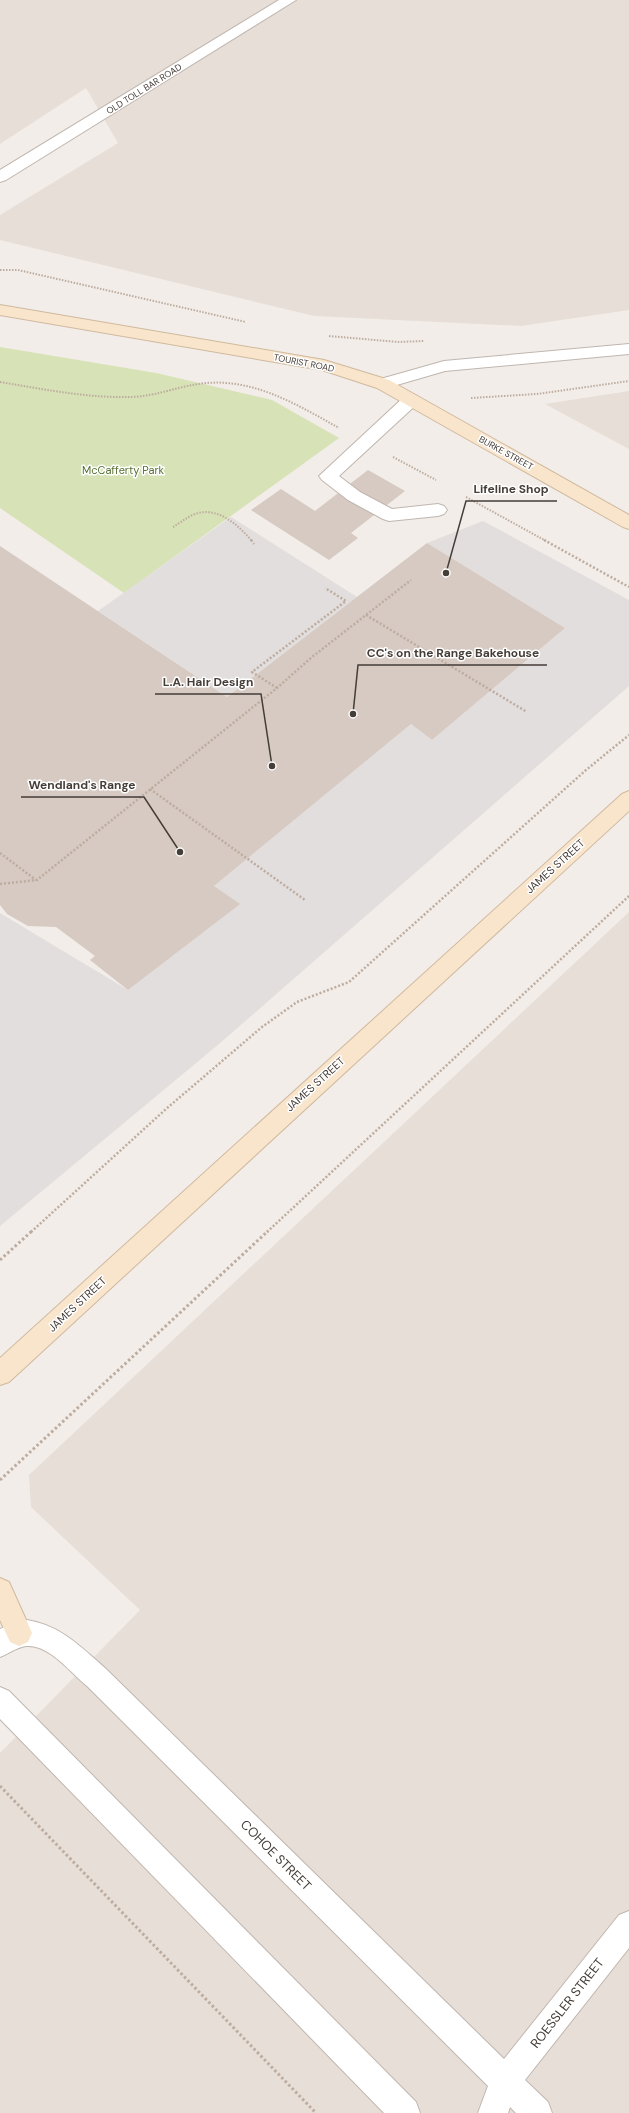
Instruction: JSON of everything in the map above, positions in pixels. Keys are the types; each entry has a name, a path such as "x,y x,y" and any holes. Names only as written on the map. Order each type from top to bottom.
{"street":[{"name":"OLD TOLL BAR ROAD","path":"0,177 288,0"},
{"name":"TOURIST ROAD","path":"0,310 324,365 383,384"},
{"path":"383,384 444,366 629,349"},
{"name":"BURKE STREET","path":"383,384 629,523"},
{"path":"411,400 328,476 354,496 389,515 438,510"},
{"name":"JAMES STREET","path":"1,1376 262,1133 629,799"},
{"path":"0,1591 9,1639"},
{"name":"COHOE STREET","path":"9,1639 31,1632 42,1635 96,1677 537,2113"},
{"path":"0,1700 405,2113"},
{"name":"ROESSLER STREET","path":"493,2113 505,2081 629,1925"}],"path":[{"path":"0,270 18,270 249,322"},
{"path":"327,336 398,342"},
{"path":"468,399 537,394 629,381"},
{"path":"173,527 195,514 219,514 239,526 254,544"},
{"path":"0,884 37,880 277,688 312,657 411,580"},
{"path":"277,688 252,672 346,601 325,588"},
{"path":"366,615 527,712"},
{"path":"0,1260 166,1109 262,1027 296,1002 349,982 586,770 629,735"},
{"path":"150,789 305,900"},
{"path":"0,853 37,880"},
{"path":"0,1480 629,896"},
{"path":"0,1786 316,2113"}],"shaded area":[{"path":"0,0 629,0 629,310 521,326 314,316 0,240 0,215 118,143 86,88 0,144"},
{"path":"629,391 629,449 545,404"},
{"path":"231,517 357,597 227,697 98,611"},
{"path":"483,521 629,600 629,686 219,1044 0,1226 0,913 128,990 239,904 214,886 411,724 432,740 565,628 427,543"},
{"path":"629,912 629,2113 0,2113 0,1753 140,1610 31,1507 29,1475"}],"green space":[{"name":"McCafferty Park","path":"0,347 156,373 272,400 339,438 124,593 0,508"}],"building":[{"path":"368,470 405,491 351,533 358,538 329,560 251,510 281,489 315,511"},
{"path":"427,543 565,628 432,740 411,724 214,886 240,904 128,990 90,960 95,956 56,927 28,926 7,914 0,905 0,546 227,697"}],"place":[{"name":"Lifeline Shop","path":"446,573"},
{"name":"CC's on the Range Bakehouse","path":"353,714"},
{"name":"L.A. Hair Design","path":"272,766"},
{"name":"Wendland's Range","path":"180,852"}]}
